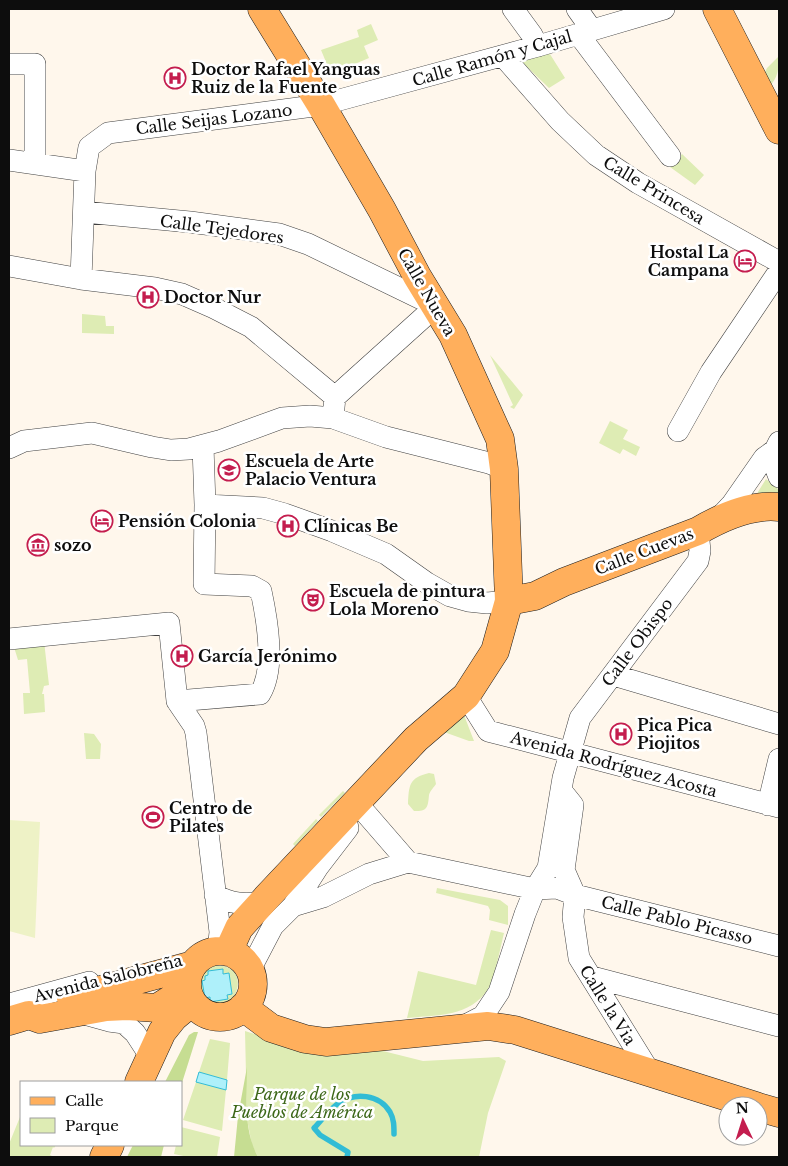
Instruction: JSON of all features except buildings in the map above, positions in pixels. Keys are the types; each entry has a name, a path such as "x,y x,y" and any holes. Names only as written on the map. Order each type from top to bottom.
{"main road":[{"name":"Calle Nueva","path":"204,969 239,928 416,739 466,696 495,651 509,601 504,469 500,439 453,335 417,276 382,210 262,9"},
{"path":"720,11 779,130"},
{"name":"Calle Cuevas","path":"509,601 535,596 564,582 751,509 779,507"},
{"path":"139,1081 162,1032 174,1017 204,969 237,956 250,970 252,990 249,999 243,1007 228,1016 207,1014 199,1009 204,969"},
{"name":"Avenida Salobreña","path":"16,1006 36,1008 204,969"},
{"name":"Avenida Salobreña","path":"16,1006 40,1019 113,1007 157,1008 204,969"},
{"path":"243,1007 271,1028 304,1039 326,1042 488,1026 515,1030 724,1096"}],"street":[{"path":"513,9 538,46"},
{"path":"577,9 585,32 670,156"},
{"name":"Calle Ramón y Cajal","path":"320,106 503,56 664,9"},
{"name":"Calle Princesa","path":"503,56 560,121 596,155 638,183 779,262"},
{"path":"9,64 35,64 35,164"},
{"name":"Calle Seijas Lozano","path":"85,171 89,147 108,133 320,106"},
{"path":"9,160 85,171 81,279"},
{"name":"Calle Tejedores","path":"84,212 190,222 279,234 308,244 436,306"},
{"path":"9,266 81,279 155,288 182,294 251,327 334,407 386,437 489,463 504,469"},
{"path":"678,431 711,372 779,271"},
{"path":"9,448 24,442 92,433 171,450 204,446 282,418 310,416 334,407 436,306"},
{"path":"177,701 260,694 268,675 267,619 260,591 252,586 204,584 204,446"},
{"path":"777,446 774,464 779,478"},
{"path":"707,526 732,504 764,458 777,446"},
{"path":"205,505 263,508 285,514 386,554 427,583 450,596 468,601 487,603 509,601"},
{"name":"Calle Obispo","path":"460,1028 483,1016 499,992 535,888 548,868 569,752 580,718 698,561 707,526"},
{"path":"9,639 169,623 177,701 194,726 196,733 220,932 204,969"},
{"path":"613,675 779,724"},
{"name":"Avenida Rodríguez Acosta","path":"466,696 488,731 774,806"},
{"path":"536,744 558,737 580,718"},
{"path":"774,806 779,758"},
{"name":"Calle la Via","path":"561,790 573,804 564,870 575,895 573,917 579,958 651,1074"},
{"path":"350,809 408,862"},
{"path":"250,970 273,926 293,906 318,867 348,828 350,809"},
{"path":"293,906 323,897 369,874 408,862"},
{"name":"Calle Pablo Picasso","path":"408,862 535,888 557,888 575,895 779,946"},
{"path":"215,895 227,902 244,905 263,902"},
{"path":"592,977 779,1026"},
{"name":"Avenida Salobreña","path":"80,1013 124,1023 134,1033 150,1056"}],"green space":[{"path":"371,24 378,40 364,46 369,58 331,74 321,50 359,37 357,30"},
{"path":"548,51 565,78 549,88 523,63 523,60"},
{"path":"779,56 777,73 769,87 764,74 767,68"},
{"path":"682,154 704,175 695,185 670,167"},
{"path":"82,314 105,316 106,326 114,326 114,334 82,333"},
{"path":"490,355 523,395 514,409 510,407 513,405"},
{"path":"610,421 628,430 623,439 640,447 636,456 623,449 620,454 599,443"},
{"path":"766,479 779,490 779,496 756,495"},
{"path":"44,641 49,685 44,686 42,694 44,694 45,712 24,714 23,693 30,693 27,659 18,660 13,644"},
{"path":"464,715 474,741 444,732"},
{"path":"84,733 94,734 101,744 100,759 86,759"},
{"path":"429,773 434,774 436,784 430,794 426,808 414,811 408,804 411,783 417,777"},
{"path":"343,791 345,793 321,817 319,815"},
{"path":"316,819 318,821 295,846 293,844"},
{"path":"9,820 40,822 35,938 9,931"},
{"path":"437,888 500,900 508,906 508,925 489,920 490,910 488,906 436,893"},
{"path":"491,930 504,933 493,979 481,998 472,1005 452,1013 407,1018 418,971 476,985"},
{"path":"213,966 227,967 235,972 238,981 237,990 233,998 226,1004 216,1006 202,997 199,982 208,969","holes":["229,973 227,999 205,998 203,981 209,975"]},
{"name":"Parque de los Pueblos de América","path":"245,1031 293,1046 375,1049 423,1061 499,1057 506,1061 488,1113 479,1157 258,1157 252,1145 247,1119"},
{"path":"198,1032 182,1083 182,1081 166,1081 189,1035"},
{"path":"210,1039 230,1043 227,1080 199,1072"},
{"path":"247,1067 248,1124 253,1146 258,1157 234,1157 238,1116"},
{"path":"196,1082 226,1090 222,1131 183,1120"},
{"path":"20,1117 20,1146 55,1146 53,1147 51,1157 9,1157 9,1144"},
{"path":"182,1127 220,1137 217,1157 188,1157 174,1154 176,1146 182,1146"},
{"path":"132,1146 164,1146 161,1157 127,1157"}],"water":[{"path":"223,969 223,974 229,973 232,994 227,995 228,999 210,1002 210,997 205,998 202,981 208,975 208,971"},
{"path":"199,1072 227,1080 226,1090 196,1082"}],"waterway":[{"path":"347,1157 348,1152 320,1135 314,1128 332,1108 345,1099 359,1096 380,1101 390,1112 394,1134"}],"place":[{"name":"Doctor Rafael Yanguas Ruiz de la Fuente","path":"175,78"},
{"name":"Hostal La Campana","path":"745,261"},
{"name":"Doctor Nur","path":"148,297"},
{"name":"Escuela de Arte Palacio Ventura","path":"229,470"},
{"name":"Pensión Colonia","path":"102,521"},
{"name":"Clínicas Be","path":"288,526"},
{"name":"sozo","path":"38,545"},
{"name":"Escuela de pintura Lola Moreno","path":"313,600"},
{"name":"García Jerónimo","path":"182,656"},
{"name":"Pica Pica Piojitos","path":"621,734"},
{"name":"Centro de Pilates","path":"153,817"}]}
